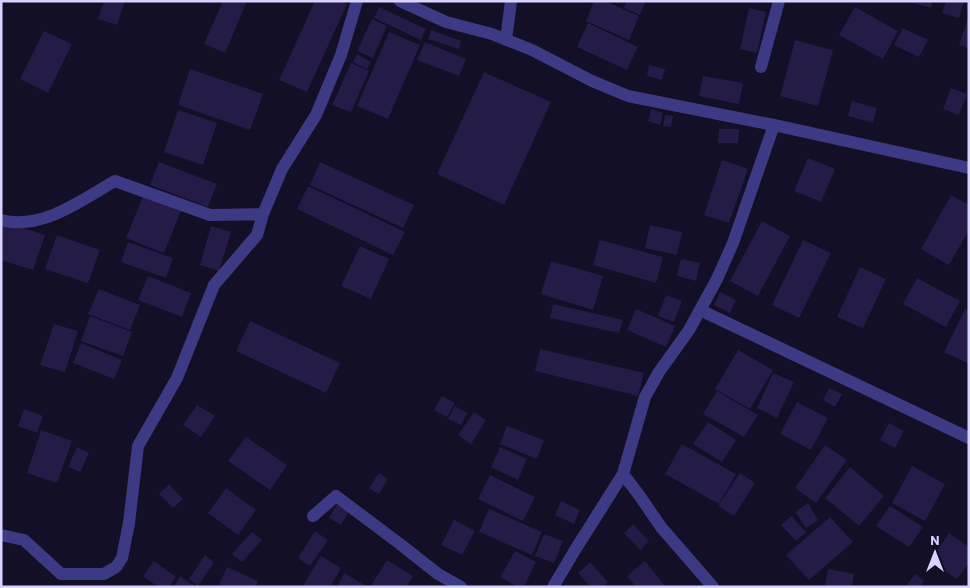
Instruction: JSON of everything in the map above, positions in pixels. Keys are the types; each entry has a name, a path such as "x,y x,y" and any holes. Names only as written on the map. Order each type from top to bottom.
{"street":[{"path":"1,535 24,540 61,574 104,574 116,567 122,558 129,523 138,446 177,378 214,285 257,234 263,214 282,169 316,115 340,55 357,1"},
{"path":"400,1 446,22 492,34 532,50 592,81 628,96 774,124 969,168"},
{"path":"506,40 511,1"},
{"path":"760,66 779,1"},
{"path":"553,587 623,474 645,397 659,372 689,330 717,279 733,243 774,124"},
{"path":"1,220 13,223 43,220 115,181 210,215 263,214"},
{"path":"700,310 969,438"},
{"path":"623,474 661,527 713,587"},
{"path":"313,516 336,496 438,574 461,587"}],"building":[{"path":"104,1 125,1 117,25 98,19"},
{"path":"223,1 247,1 225,53 204,44"},
{"path":"315,1 340,1 347,4 307,92 279,80"},
{"path":"594,1 605,1 639,16 629,40 586,21"},
{"path":"627,1 646,1 640,15 624,8"},
{"path":"907,1 932,1 931,8"},
{"path":"946,1 964,1 959,18 942,13"},
{"path":"379,7 426,29 421,40 374,18"},
{"path":"855,7 898,31 883,59 839,35"},
{"path":"749,8 766,12 757,53 740,49"},
{"path":"969,15 969,48 959,45"},
{"path":"372,19 387,26 373,58 357,51"},
{"path":"588,23 638,47 627,70 577,47"},
{"path":"903,28 928,40 919,57 894,45"},
{"path":"431,30 461,41 459,49 428,39"},
{"path":"44,31 72,44 48,93 20,79"},
{"path":"389,32 420,45 388,119 357,106"},
{"path":"795,40 833,50 818,106 780,96"},
{"path":"425,42 466,59 459,76 417,60"},
{"path":"357,54 371,62 367,69 353,62"},
{"path":"351,63 369,71 351,112 332,105"},
{"path":"649,65 665,69 662,80 647,76"},
{"path":"190,69 263,94 250,130 178,105"},
{"path":"484,72 551,102 504,205 437,174"},
{"path":"703,76 743,83 739,104 699,96"},
{"path":"951,88 967,94 959,115 943,109"},
{"path":"852,101 877,108 873,123 848,116"},
{"path":"651,109 663,113 660,125 648,121"},
{"path":"178,110 217,123 203,165 164,152"},
{"path":"665,115 673,116 671,127 663,126"},
{"path":"719,129 739,129 738,143 718,143"},
{"path":"808,158 835,169 821,202 794,191"},
{"path":"722,160 748,169 729,223 704,215"},
{"path":"159,162 217,184 208,207 150,185"},
{"path":"320,162 414,205 403,228 310,185"},
{"path":"308,186 405,232 393,255 297,209"},
{"path":"951,195 969,205 969,230 949,265 921,249"},
{"path":"143,196 181,211 164,253 126,238"},
{"path":"3,221 45,235 33,270 1,260 1,226"},
{"path":"762,221 790,236 758,296 730,281"},
{"path":"650,225 682,232 677,255 645,248"},
{"path":"211,226 231,232 219,271 200,265"},
{"path":"57,235 100,250 88,283 45,269"},
{"path":"600,240 663,257 656,283 593,265"},
{"path":"803,240 831,253 799,318 772,305"},
{"path":"128,242 173,258 166,278 121,262"},
{"path":"360,246 389,259 371,299 341,286"},
{"path":"681,259 700,263 696,281 677,276"},
{"path":"551,261 603,276 593,310 541,294"},
{"path":"860,267 886,279 863,328 837,317"},
{"path":"148,276 191,293 182,317 138,300"},
{"path":"917,278 960,301 946,327 903,304"},
{"path":"99,289 140,305 130,330 88,314"},
{"path":"720,292 736,300 730,313 714,305"},
{"path":"666,295 682,301 674,322 658,316"},
{"path":"553,304 623,320 619,333 550,318"},
{"path":"636,309 675,326 666,347 627,330"},
{"path":"965,309 969,311 969,364 944,352"},
{"path":"90,316 132,332 123,356 81,341"},
{"path":"250,321 340,363 326,393 236,351"},
{"path":"54,324 78,331 65,372 40,365"},
{"path":"81,343 122,360 114,379 73,363"},
{"path":"540,349 644,373 638,396 535,371"},
{"path":"738,350 773,370 750,409 715,389"},
{"path":"773,373 794,382 777,418 757,408"},
{"path":"829,388 842,394 835,407 823,400"},
{"path":"717,391 758,415 744,437 703,414"},
{"path":"442,396 455,403 447,417 434,410"},
{"path":"797,402 828,418 811,450 780,434"},
{"path":"197,405 215,416 201,437 183,425"},
{"path":"455,406 467,413 461,425 448,419"},
{"path":"24,409 43,416 37,433 18,426"},
{"path":"474,412 486,420 471,444 458,435"},
{"path":"708,422 736,440 722,462 693,444"},
{"path":"889,423 904,431 895,448 880,440"},
{"path":"507,426 544,440 537,459 500,444"},
{"path":"41,430 72,441 57,483 27,473"},
{"path":"246,437 287,465 270,490 228,461"},
{"path":"682,444 736,474 719,504 665,474"},
{"path":"825,445 847,460 816,503 795,488"},
{"path":"77,447 89,453 80,472 68,467"},
{"path":"500,447 527,459 518,480 491,467"},
{"path":"912,466 945,484 925,521 892,503"},
{"path":"850,467 884,496 859,526 825,498"},
{"path":"379,473 388,479 379,494 369,488"},
{"path":"740,473 755,483 734,516 718,506"},
{"path":"490,475 535,497 523,521 478,499"},
{"path":"169,484 183,499 173,508 159,494"},
{"path":"226,488 256,510 238,535 208,513"},
{"path":"561,501 580,510 574,524 555,515"},
{"path":"808,503 818,520 806,528 795,512"},
{"path":"337,504 349,511 341,525 329,518"},
{"path":"890,506 923,527 909,547 876,526"},
{"path":"489,509 542,532 532,555 479,532"},
{"path":"791,516 806,532 796,541 781,525"},
{"path":"830,517 853,542 809,580 786,555"},
{"path":"454,520 475,531 462,555 441,545"},
{"path":"633,524 649,541 640,550 624,533"},
{"path":"315,531 328,540 310,566 298,558"},
{"path":"252,532 262,540 242,562 232,554"},
{"path":"949,533 969,547 969,563 957,579 930,561"},
{"path":"544,534 563,541 554,563 535,556"},
{"path":"515,551 536,562 524,587 518,587 500,577"},
{"path":"205,555 214,562 198,586 189,579"},
{"path":"321,556 341,568 330,587 302,587"},
{"path":"387,560 413,576 406,587 370,587"},
{"path":"154,561 176,577 169,587 158,587 143,576"},
{"path":"645,561 666,587 636,587 627,576"},
{"path":"590,562 608,582 603,587 591,587 578,573"},
{"path":"227,567 258,581 256,587 218,587"},
{"path":"828,569 854,574 852,587 825,587"},
{"path":"344,573 366,586 366,587 337,587"},
{"path":"915,574 924,581 920,587 907,587 906,586"},
{"path":"180,576 196,587 174,587"}]}
